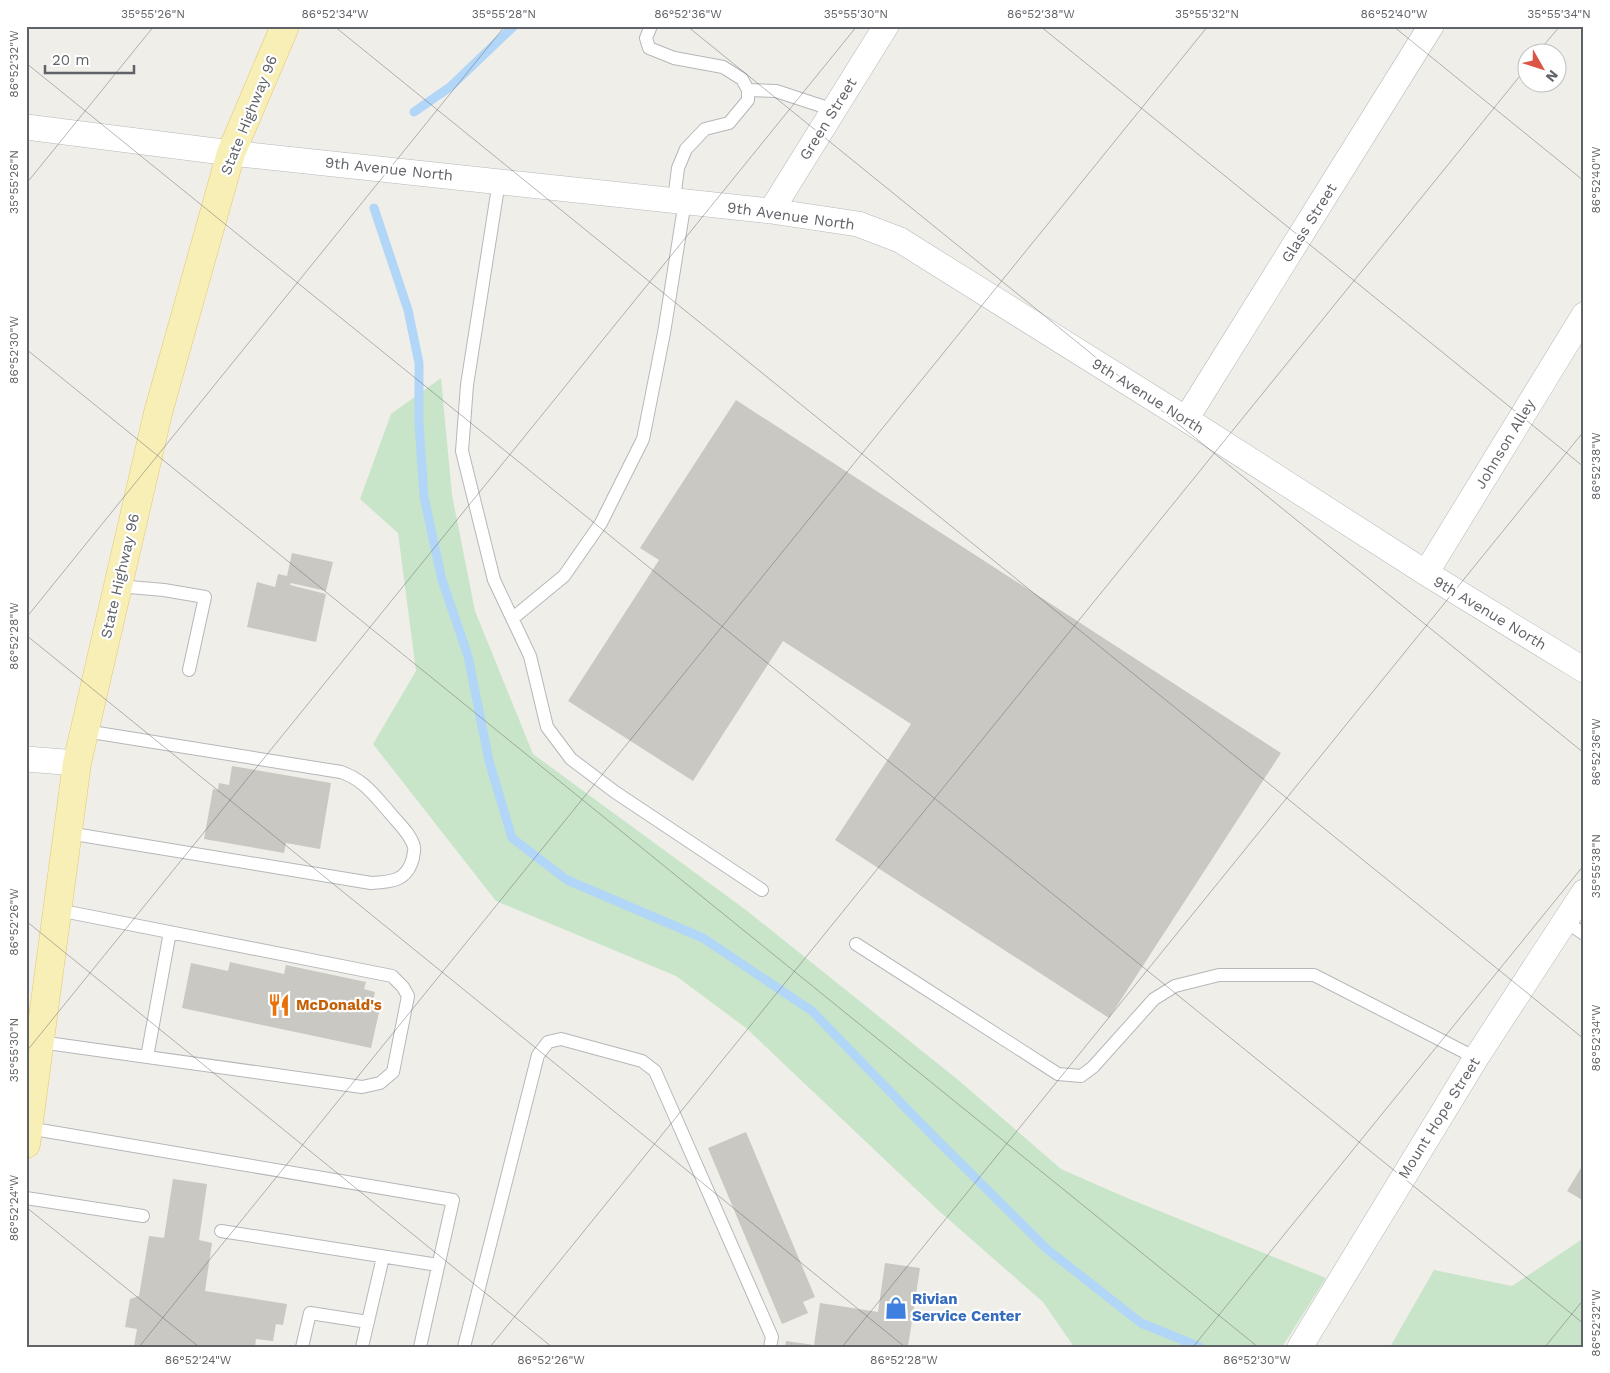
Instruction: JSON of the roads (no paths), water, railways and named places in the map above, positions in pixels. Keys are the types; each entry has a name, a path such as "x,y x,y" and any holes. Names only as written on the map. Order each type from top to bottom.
{"main road":[{"name":"State Highway 96","path":"27,1136 77,763 158,413 231,153 285,26"}],"street":[{"name":"Green Street","path":"770,211 886,26"},
{"name":"Glass Street","path":"1186,419 1431,26"},
{"name":"9th Avenue North","path":"26,127 231,153 770,211 858,224 900,240 1186,419 1426,573 1584,670"},
{"name":"Johnson Alley","path":"1426,573 1584,315"},
{"path":"26,759 77,763"},
{"name":"Mount Hope Street","path":"1300,1347 1476,1058 1574,927 1584,892"}],"lane":[{"path":"513,618 564,576 601,523 643,439 664,333 680,201 678,168 686,149 705,129 729,124 748,100 748,90 742,79 723,67 674,58 649,48 646,38 651,26"},
{"path":"748,90 776,92 834,110"},
{"path":"499,181 467,385 462,451 494,580 530,656 547,727 571,760 615,792 762,890"},
{"path":"118,586 164,590 204,597 189,670"},
{"path":"68,832 372,883 390,882 402,877 410,866 415,848 410,836 366,785 354,776 341,772 85,731"},
{"path":"40,1042 362,1087 380,1083 393,1072 408,996 403,987 392,976 58,910"},
{"path":"147,1057 170,932"},
{"path":"856,944 1058,1074 1081,1076 1093,1067 1154,999 1174,986 1219,975 1314,975 1476,1058"},
{"path":"464,1347 538,1056 548,1042 561,1039 642,1061 655,1071 772,1337 770,1347"},
{"path":"27,1136 453,1200 420,1347"},
{"path":"26,1198 143,1216"},
{"path":"221,1232 438,1265"},
{"path":"362,1347 383,1257"},
{"path":"302,1347 310,1314 368,1322"}],"waterway":[{"path":"414,112 450,87 514,26"},
{"path":"374,208 408,310 419,363 419,424 424,497 442,580 468,656 489,761 512,838 567,880 703,938 812,1011 934,1137 1048,1250 1141,1323 1200,1347"}],"place":[{"name":"McDonald's","path":"279,1005"},
{"name":"Rivian Service Center","path":"896,1308"}]}
